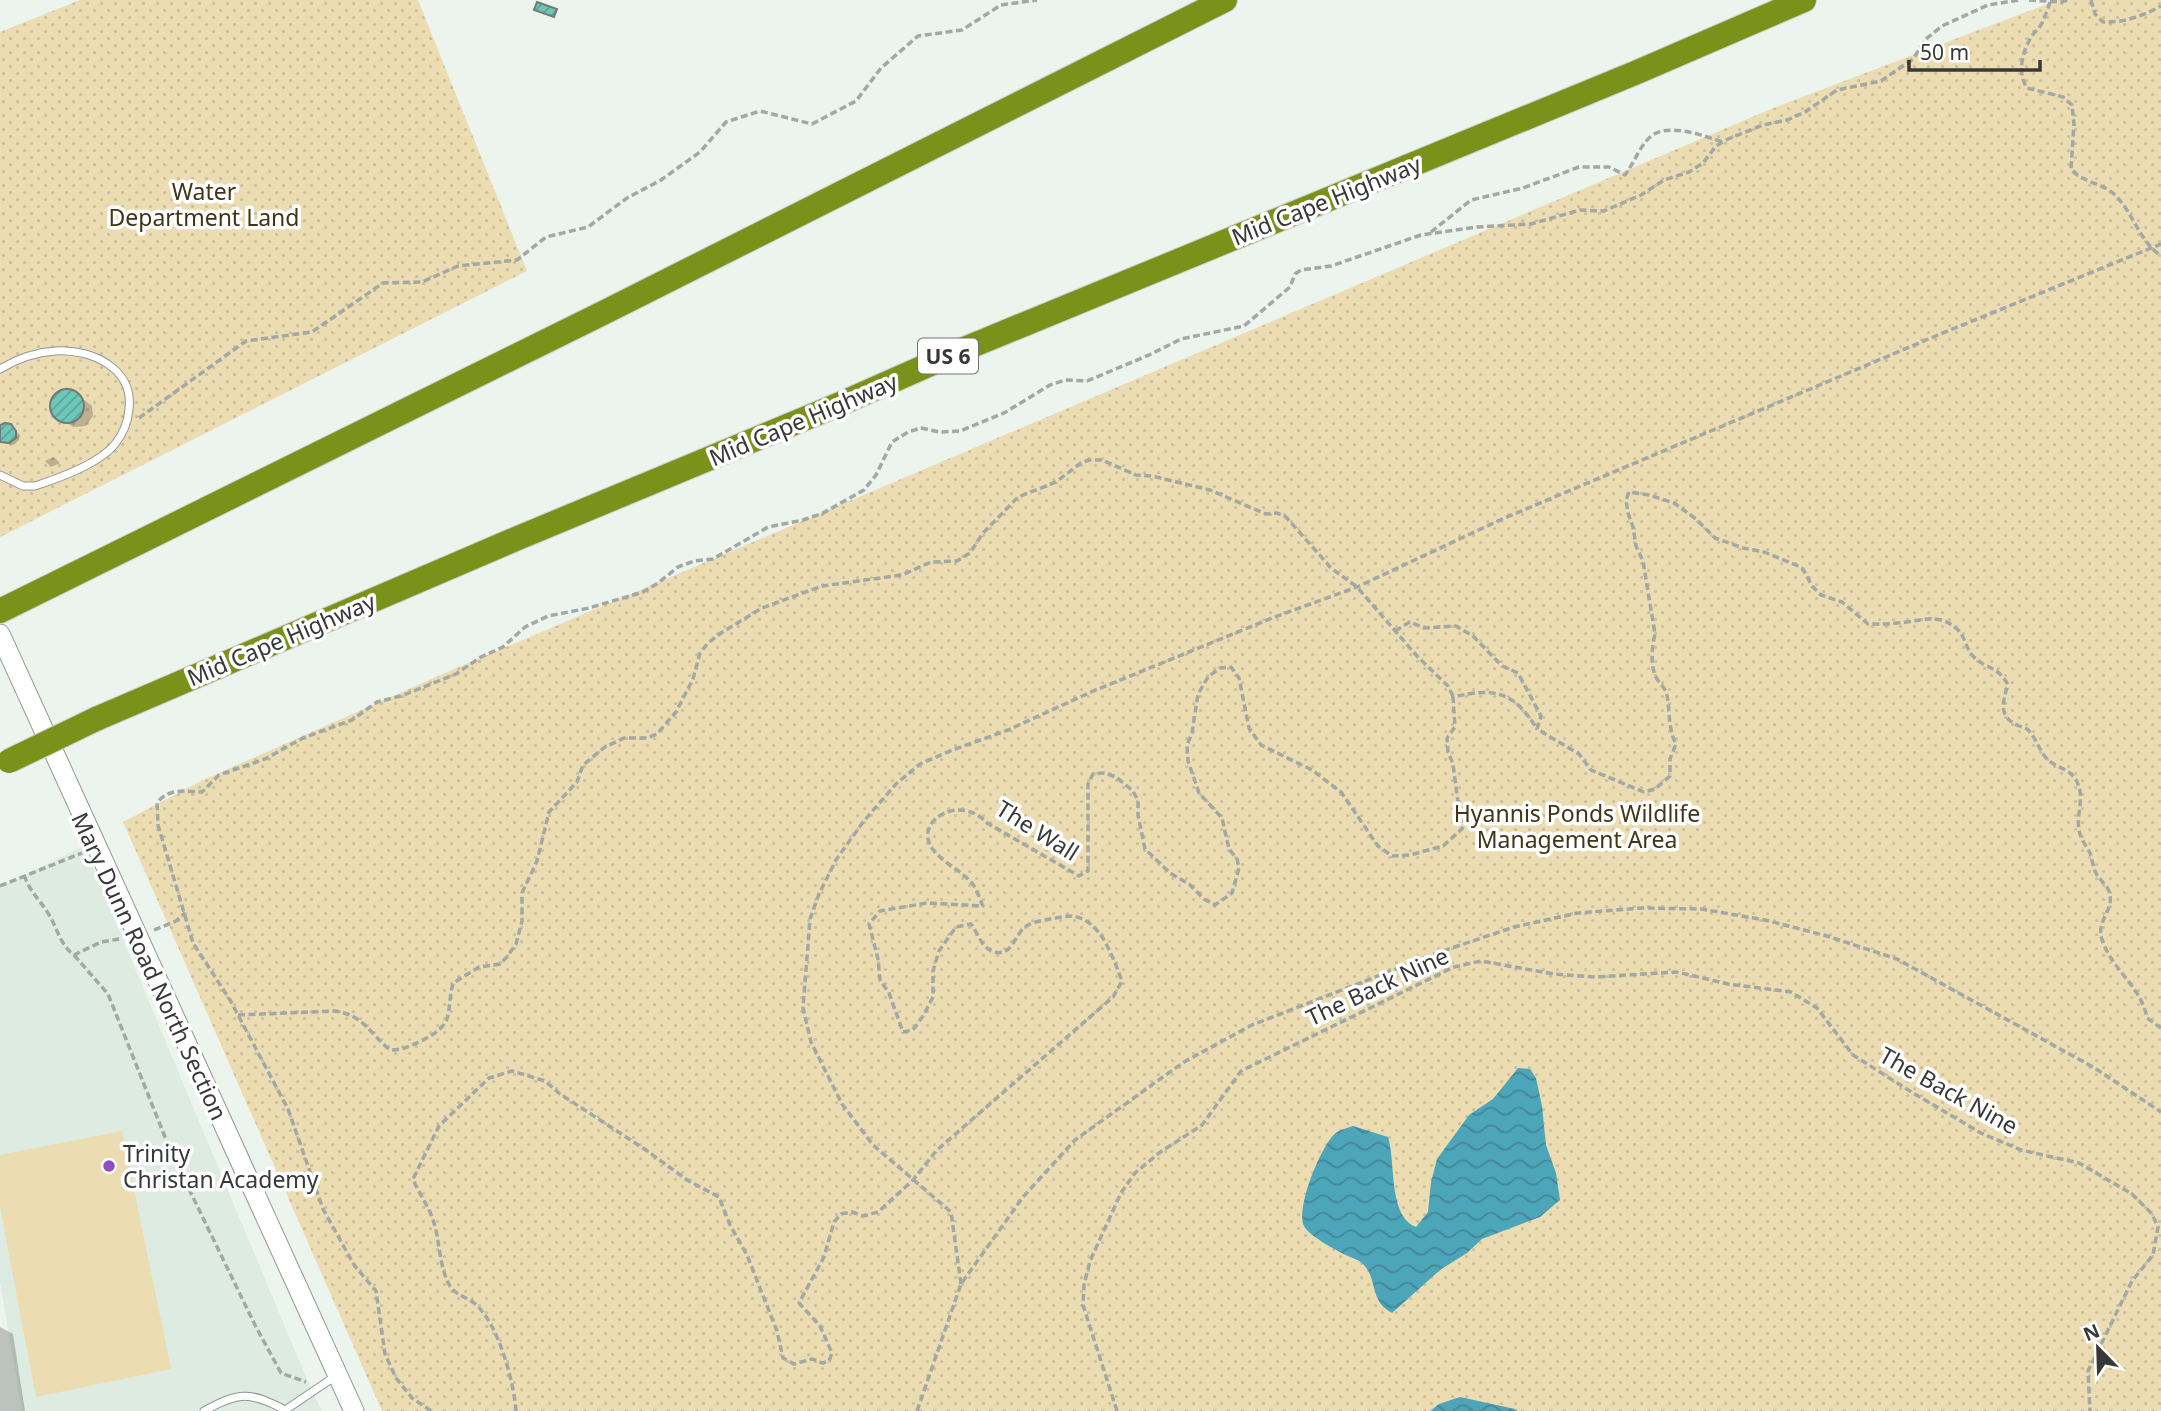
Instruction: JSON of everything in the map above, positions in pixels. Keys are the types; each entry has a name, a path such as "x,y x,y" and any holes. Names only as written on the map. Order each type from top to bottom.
{"highway":[{"path":"0,611 605,312 1226,0"},
{"name":"Mid Cape Highway","path":"4,763 96,719 506,543 840,404 969,347 1622,78 1804,0"}],"street":[{"name":"Mary Dunn Road North Section","path":"0,634 354,1411"}],"lane":[{"path":"0,369 27,356 48,352 67,351 99,358 121,375 130,402 126,424 115,444 98,458 35,486 23,486 0,475"},
{"path":"204,1411 226,1399 241,1395 271,1403 284,1411 338,1375"}],"path":[{"path":"126,424 145,415 246,341 312,332 383,283 422,282 458,266 517,260 546,237 588,226 627,198 661,180 700,152 726,122 760,111 812,124 856,101 881,68 918,36 961,30 1002,5 1037,0"},
{"path":"431,1411 412,1398 396,1378 386,1354 376,1291 354,1265 323,1209 288,1109 238,1015 193,943 158,825 156,803 162,796 178,790 202,792 219,775 265,759 303,738 352,720 377,702 401,696 456,674 481,657 503,647 525,626 548,616 589,608 643,592 678,567 694,561 713,559 768,527 822,513 864,490 876,475 892,442 908,432 921,428 939,432 960,431 1004,413 1065,380 1087,381 1149,355 1181,338 1244,326 1290,287 1301,270 1331,266 1374,249 1429,234 1477,227 1531,224 1580,211 1604,211 1703,163 1716,146 1724,142 1763,125 1787,120 1805,112 1837,90 1881,81 1913,59 1926,39 1942,26 1988,5 2019,0"},
{"path":"2029,0 2068,0"},
{"path":"2091,0 2095,14 2103,22 2117,23 2161,7"},
{"path":"2050,2 2041,26 2033,33 2026,46 2021,80 2027,88 2063,97 2072,104 2074,124 2071,169 2076,176 2111,191 2123,203 2150,249 2161,256"},
{"path":"1429,234 1471,200 1523,188 1579,167 1609,167 1625,175 1651,136 1662,131 1698,135 1724,142"},
{"path":"961,1284 951,1212 873,1144 842,1104 811,1042 803,1008 810,919 819,894 836,860 863,822 896,784 920,764 1272,618 1357,587 1500,520 2161,244"},
{"path":"238,1015 335,1011 350,1014 361,1019 368,1030 390,1051 408,1049 435,1035 444,1026 450,1013 453,983 479,967 500,964 516,944 522,921 522,893 537,861 548,813 577,782 583,765 605,747 624,738 647,738 657,734 676,712 693,678 700,653 708,643 762,608 822,586 902,575 931,562 957,561 970,553 983,533 1018,497 1056,482 1089,460 1102,460 1136,475 1152,476 1210,490 1266,514 1277,513 1286,517 1331,568 1357,587 1448,686 1453,697 1487,692 1511,697 1526,712 1537,729 1580,754 1591,770 1644,792 1655,789 1670,776 1670,759 1676,744 1670,731 1666,690 1653,671 1653,641 1656,634 1643,561 1636,546 1628,513 1626,500 1629,492 1674,503 1696,519 1715,538 1764,552 1796,565 1803,569 1812,586 1821,594 1842,602 1868,624 1906,622 1931,617 1945,621 1959,631 1970,654 1976,660 2002,675 2008,685 2002,704 2003,713 2008,720 2026,729 2039,750 2050,762 2073,775 2081,790 2080,834 2097,874 2110,895 2110,902 2101,922 2106,951 2145,1003 2147,1017 2161,1028"},
{"path":"1395,631 1410,622 1424,628 1456,626 1473,636 1502,666 1518,673 1526,684 1541,716 1537,729"},
{"name":"The Wall","path":"913,1180 937,1150 1113,997 1122,981 1105,943 1087,921 1071,916 1036,921 1022,930 1014,945 1004,952 993,952 984,946 971,924 956,927 939,951 933,971 933,997 913,1030 903,1032 895,1006 880,980 869,924 880,911 927,903 983,906 974,886 930,844 928,833 934,821 953,810 964,809 979,814 987,823 1079,876 1088,871 1088,784 1093,774 1104,773 1116,777 1132,790 1138,800 1138,815 1145,849 1170,873 1189,884 1204,900 1215,905 1232,893 1239,868 1237,859 1229,849 1222,818 1199,793 1188,761 1187,745 1192,733 1194,709 1198,694 1208,677 1220,668 1231,667 1239,678 1250,727 1261,745 1312,770 1341,792 1378,846 1392,856 1410,855 1443,846 1462,829 1465,817 1458,802 1447,738 1455,727 1453,697"},
{"path":"0,886 97,848"},
{"path":"24,876 30,891 47,913 66,950 108,994 171,1152 281,1373 320,1387"},
{"path":"918,1411 961,1284 1023,1196 1075,1140 1184,1062 1252,1025 1437,953 1514,928 1578,913 1641,908 1701,909 1765,920 1827,936 1897,959 2093,1067 2161,1112"},
{"path":"74,956 109,940 137,936 176,921 185,913"},
{"name":"The Back Nine","path":"1117,1411 1083,1306 1084,1285 1090,1261 1121,1194 1135,1172 1158,1153 1202,1125 1241,1071 1454,967 1480,961 1554,974 1595,977 1677,972 1728,984 1791,992 1817,1008 1853,1055 1913,1093 1981,1133 2021,1150 2079,1163 2132,1194 2152,1214 2158,1227 2153,1255 2132,1281 2088,1371 2090,1411"},
{"path":"516,1411 510,1371 495,1335 485,1315 473,1303 456,1295 445,1276 433,1220 414,1179 439,1126 489,1078 512,1071 545,1081 687,1180 719,1197 730,1225 747,1255 777,1331 783,1358 794,1364 812,1359 822,1363 829,1361 832,1353 820,1325 799,1303 824,1257 834,1222 841,1214 852,1212 863,1216 878,1212 913,1180"}],"shaded area":[{"name":"Trinity Christan Academy","path":"84,846 322,1411 22,1411 0,1282 0,887"}],"green space":[{"name":"Water Department Land","path":"80,0 418,0 527,271 0,537 0,32"},
{"name":"Hyannis Ponds Wildlife Management Area","path":"2058,0 2161,0 2161,1411 382,1411 123,822 201,781 445,673 1771,109"},
{"path":"122,1131 171,1369 36,1397 0,1207 0,1155"}],"water":[{"path":"1518,1068 1530,1069 1536,1078 1546,1145 1556,1173 1560,1200 1540,1217 1482,1239 1467,1253 1440,1270 1392,1313 1376,1296 1370,1276 1362,1263 1324,1243 1304,1226 1303,1206 1311,1176 1324,1149 1337,1132 1353,1126 1388,1137 1397,1201 1407,1221 1416,1227 1428,1212 1437,1159 1469,1115 1493,1099"},
{"path":"1460,1397 1518,1411 1430,1411 1439,1404"}],"building":[{"path":"537,2 557,9 554,17 534,10"},
{"path":"67,389 79,394 84,406 79,418 67,423 55,418 50,406 55,394"},
{"path":"11,424 16,431 16,438 9,443 0,442 0,425"}],"place":[{"name":"Trinity Christan Academy","path":"109,1166"}]}
